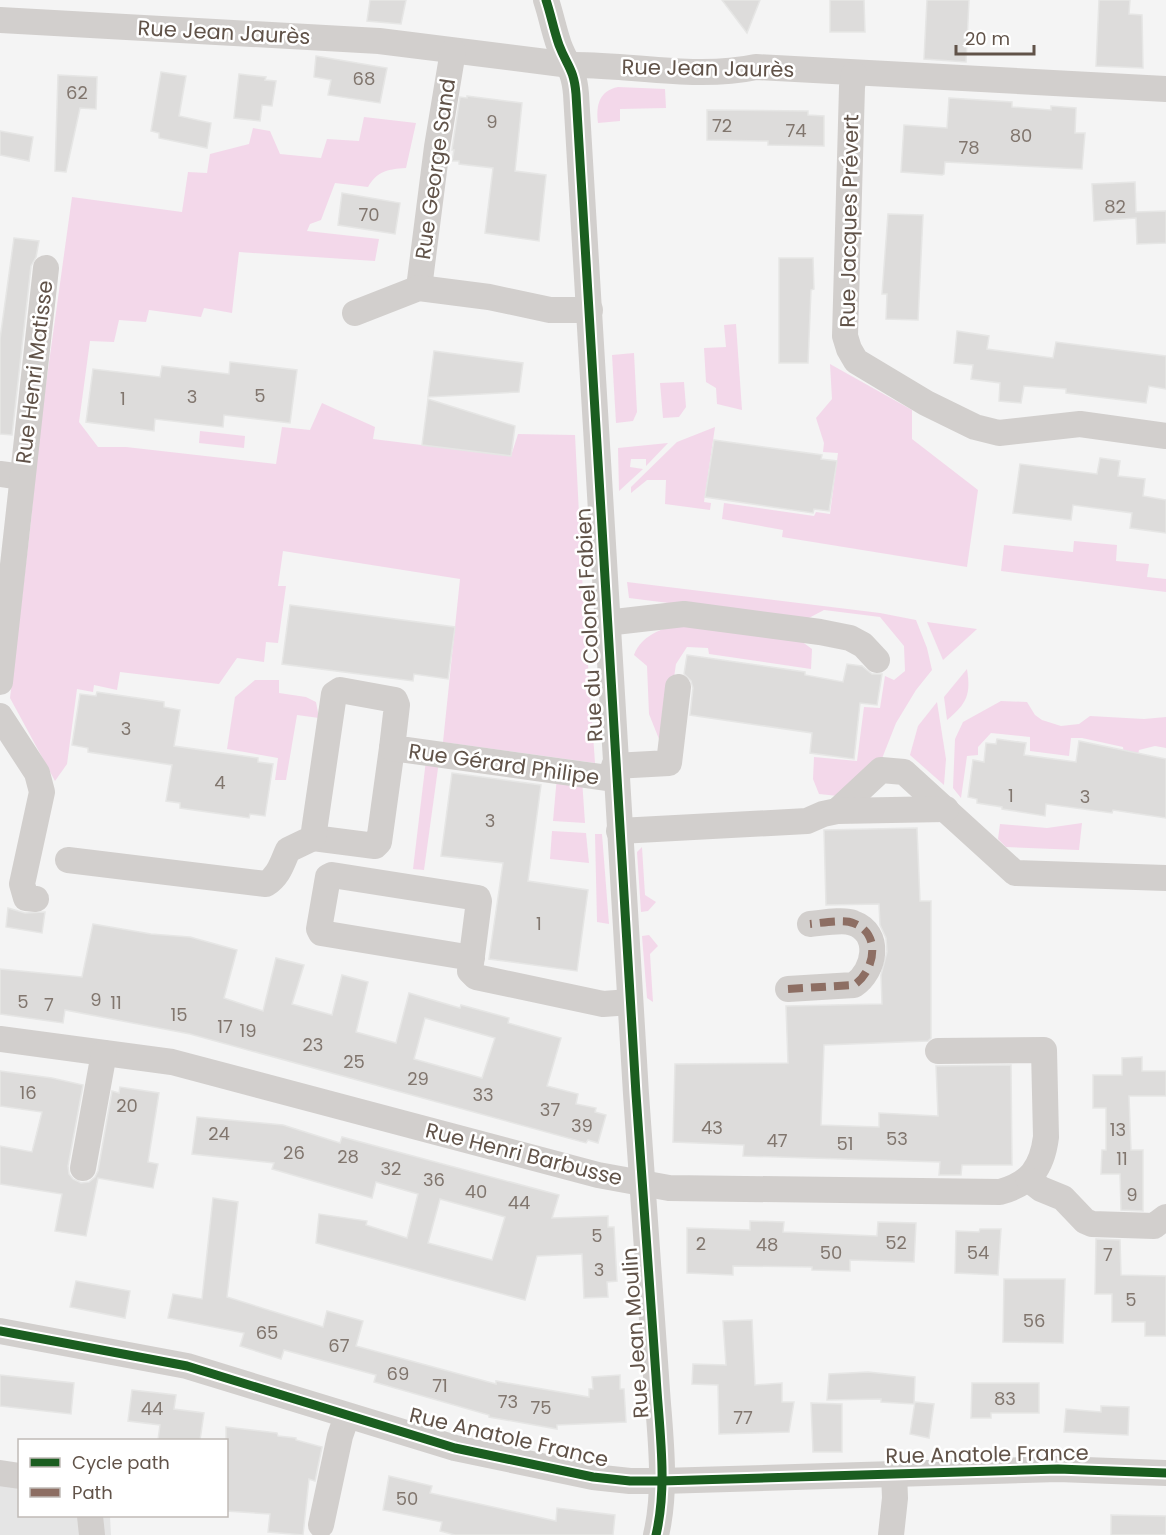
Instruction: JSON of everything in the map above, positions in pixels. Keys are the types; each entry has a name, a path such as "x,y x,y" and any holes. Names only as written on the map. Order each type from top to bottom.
{"street":[{"name":"Rue du Colonel Fabien","path":"546,0 560,46 575,79 615,773 644,1183"},
{"name":"Rue Jean Jaurès","path":"0,20 379,41 570,65 601,65 688,72 730,73 756,67 1166,89"},
{"name":"Rue George Sand","path":"419,288 437,147 453,51"},
{"name":"Rue Jacques Prévert","path":"854,74 845,336 856,362 926,403 975,428 999,433 1080,424 1166,436"},
{"name":"Rue Henri Matisse","path":"0,682 11,475 46,268"},
{"path":"356,313 419,288 489,297 550,310 590,310"},
{"path":"606,623 684,614 820,632 849,638 863,645 877,660"},
{"name":"Rue Gérard Philipe","path":"392,748 615,773 669,764 678,687"},
{"name":"Rue Gérard Philipe","path":"340,690 395,700 397,705 379,842 375,846 313,838 334,694 340,690"},
{"path":"0,716 37,773 42,792 22,884 26,898 36,899"},
{"path":"837,811 881,770 904,772 1015,873 1166,878"},
{"path":"619,831 807,821 837,811 946,809"},
{"path":"68,860 266,884 276,877 288,850 313,838"},
{"path":"472,958 321,933 319,929 328,877 332,875 478,898 479,901 472,958 470,971 476,977 603,1004 630,1002"},
{"path":"788,989 854,985 862,980 869,969 872,956 871,939 863,928 852,922 810,924"},
{"name":"Rue Henri Barbusse","path":"0,1039 172,1062 598,1175 669,1188 1000,1192 1018,1186 1028,1179"},
{"path":"938,1051 1044,1050 1046,1137 1041,1162 1028,1179 1041,1189 1063,1198 1085,1221 1092,1224 1154,1226 1166,1217"},
{"path":"83,1168 104,1053"},
{"name":"Rue Jean Moulin","path":"644,1183 661,1481 660,1519 656,1535"},
{"name":"Rue Anatole France","path":"0,1330 187,1366 455,1448 593,1477 630,1481 661,1481 1058,1469 1166,1473"},
{"path":"321,1525 340,1436 347,1416"},
{"path":"0,1473 18,1476"},
{"path":"891,1535 895,1498 894,1473"},
{"path":"90,1517 92,1535"}],"shaded area":[{"path":"618,87 665,89 666,108 620,109 620,121 598,123 600,100 607,92"},
{"path":"364,117 416,123 406,168 379,174 368,187 335,183 321,220 310,224 307,231 379,239 375,261 239,252 232,313 204,308 201,317 149,310 146,322 119,320 114,342 90,341 79,422 98,447 126,447 276,464 282,427 310,430 322,403 375,427 373,439 511,456 518,434 575,435 595,763 443,742 460,579 283,551 278,586 286,586 278,643 266,642 264,662 237,658 219,684 120,672 117,690 94,685 93,692 77,689 67,764 55,781 10,698 38,442 72,197 182,212 188,172 207,173 210,154 249,144 253,128 270,131 280,154 321,158 327,139 359,141"},
{"path":"736,324 742,410 717,404 716,388 706,382 704,348 726,347 724,325"},
{"path":"634,353 637,412 633,421 616,423 612,355"},
{"path":"830,364 912,410 912,439 978,490 967,567 782,537 783,530 722,519 724,503 814,516 816,512 830,514 838,453 823,452 824,443 816,418 832,399"},
{"path":"684,382 686,407 679,417 663,418 660,383"},
{"path":"715,427 704,502 711,503 710,510 665,504 666,480 647,480 631,493 631,487 677,442"},
{"path":"200,431 245,436 244,448 199,443"},
{"path":"668,443 646,466 646,459 631,459 630,467 643,469 619,491 618,448"},
{"path":"1074,541 1117,545 1116,561 1149,564 1147,577 1166,579 1166,592 1001,571 1004,545 1073,552"},
{"path":"627,582 880,613 916,620 927,648 932,670 916,690 896,723 881,761 838,796 819,794 813,779 814,757 857,761 864,707 880,708 885,676 894,680 905,671 904,646 880,617 824,610 805,620 629,598"},
{"path":"689,621 801,641 812,649 811,669 709,654 708,648 687,647 676,664 663,749 649,714 647,666 634,655 638,647 649,636"},
{"path":"927,622 977,629 943,660"},
{"path":"967,669 966,698 959,709 947,720 944,697"},
{"path":"255,680 279,680 279,693 306,697 316,702 319,718 297,715 286,780 275,780 278,758 227,749 235,697"},
{"path":"1001,701 1027,702 1035,715 1042,720 1061,726 1079,724 1090,716 1144,719 1166,717 1166,748 1155,746 1139,750 1136,764 1125,764 1123,747 1082,738 1071,738 1069,756 1030,751 1030,737 991,733 978,747 978,755 967,756 961,798 953,788 955,739 963,722"},
{"path":"937,702 946,759 944,785 910,755 918,726"},
{"path":"426,760 439,761 424,870 413,869"},
{"path":"557,776 582,779 585,823 553,821"},
{"path":"1082,823 1079,850 1006,847 998,839 1000,824 1047,828"},
{"path":"552,831 586,833 589,863 550,859"},
{"path":"595,834 602,834 609,924 597,922"},
{"path":"642,847 645,895 656,902 648,911 641,912 637,852"},
{"path":"649,935 658,946 650,954 653,1002 647,998 642,936"},
{"path":"0,1474 18,1475 18,1517 110,1517 111,1535 0,1535"}],"building":[{"path":"370,0 406,0 401,24 367,21"},
{"path":"722,0 760,0 747,33"},
{"path":"830,0 864,0 865,32 830,32"},
{"path":"927,0 969,0 966,62 924,59"},
{"path":"1099,0 1130,0 1129,14 1142,15 1143,68 1096,66"},
{"path":"316,56 387,68 380,103 328,95 331,80 314,77"},
{"path":"161,72 186,76 179,116 211,123 207,148 159,138 159,133 151,131"},
{"path":"239,74 266,77 265,80 276,81 272,106 262,105 260,121 234,118"},
{"path":"58,75 97,77 96,109 80,108 66,172 55,171"},
{"path":"467,96 522,103 515,171 546,175 539,241 485,233 493,168 452,161 460,97 467,98"},
{"path":"949,98 1012,102 1012,107 1051,110 1051,106 1076,108 1075,133 1085,133 1082,169 945,162 942,175 901,172 904,125 947,128"},
{"path":"707,110 808,111 808,115 824,116 824,146 768,145 768,141 707,140"},
{"path":"0,131 33,137 29,161 0,155"},
{"path":"1135,182 1136,212 1166,211 1166,243 1137,244 1136,218 1094,221 1092,184"},
{"path":"342,193 400,203 395,234 338,225"},
{"path":"888,214 923,215 918,320 886,319 887,294 882,294"},
{"path":"14,238 39,241 36,257 31,266 12,435 0,434 0,339"},
{"path":"779,258 813,258 814,289 811,290 808,363 779,363"},
{"path":"957,331 989,336 987,349 1053,358 1056,342 1166,356 1166,389 1149,386 1146,403 1066,393 1066,389 1024,386 1021,403 999,401 1000,383 971,379 973,365 954,363"},
{"path":"434,351 523,363 519,392 428,397"},
{"path":"230,362 297,370 290,423 224,415 223,427 155,419 154,431 86,422 93,369 160,377 162,366 229,374"},
{"path":"428,399 515,426 511,456 422,445"},
{"path":"714,440 822,455 821,459 837,461 829,511 814,509 813,513 705,497"},
{"path":"1100,458 1120,461 1118,476 1145,479 1143,496 1166,500 1166,533 1130,528 1132,513 1073,505 1071,520 1013,513 1020,464 1097,474"},
{"path":"290,605 455,627 448,679 414,674 413,681 282,664"},
{"path":"687,655 805,672 805,675 843,682 847,664 862,666 872,674 882,674 877,705 860,703 854,759 810,753 812,733 690,715 693,688 691,681 684,674"},
{"path":"97,692 164,702 164,707 180,710 174,746 258,758 258,762 273,764 265,816 250,814 249,818 180,808 180,803 166,801 172,765 88,752 88,748 72,745 80,694 96,696"},
{"path":"997,739 1026,743 1024,755 1076,762 1079,741 1166,759 1166,818 1113,810 1112,813 1046,804 1045,816 977,803 977,799 968,797 973,760 984,762 986,743 996,744"},
{"path":"452,773 541,785 528,881 588,890 577,971 489,959 503,863 441,856"},
{"path":"917,828 920,901 931,901 931,1038 928,1041 824,1045 821,1125 879,1127 879,1113 938,1116 936,1066 1011,1065 1012,1165 962,1165 961,1175 939,1175 940,1162 743,1156 744,1145 673,1142 675,1064 788,1063 786,1006 882,1004 881,975 887,952 886,938 880,925 879,904 826,905 824,830"},
{"path":"8,908 25,913 45,912 42,933 6,927"},
{"path":"93,924 151,934 190,937 237,950 224,998 263,1011 276,958 304,965 292,1004 332,1015 342,975 368,982 356,1032 396,1043 409,993 460,1008 461,1005 509,1018 508,1023 561,1038 547,1086 578,1094 576,1104 596,1108 595,1112 606,1115 598,1143 588,1140 586,1143 190,1034 65,1010 63,1023 0,1014 0,969 82,977","holes":["425,1018 495,1038 482,1078 414,1059"]},
{"path":"1142,1057 1142,1071 1166,1071 1166,1096 1129,1096 1131,1150 1143,1150 1143,1211 1121,1210 1120,1174 1101,1174 1102,1150 1106,1150 1106,1108 1093,1108 1093,1075 1122,1075 1122,1058"},
{"path":"0,1071 83,1085 68,1166 69,1174 81,1183 89,1182 98,1171 112,1091 119,1093 120,1087 159,1093 148,1162 158,1164 153,1188 98,1178 86,1236 55,1231 62,1194 0,1184 0,1146 32,1152 42,1112 0,1106"},
{"path":"197,1117 283,1125 340,1143 342,1137 559,1195 552,1218 608,1216 608,1227 614,1227 617,1281 607,1282 608,1297 584,1298 582,1254 537,1256 525,1300 316,1243 319,1214 367,1221 366,1225 407,1238 418,1194 376,1182 372,1198 272,1169 274,1163 192,1154","holes":["440,1199 505,1217 492,1260 428,1243"]},
{"path":"213,1198 238,1202 227,1297 323,1327 327,1311 363,1321 356,1346 496,1384 496,1381 589,1397 589,1389 593,1389 592,1377 620,1375 620,1389 624,1389 626,1422 557,1425 557,1429 489,1417 489,1415 374,1382 376,1375 284,1350 281,1359 240,1346 244,1333 168,1318 173,1294 202,1299"},
{"path":"750,1221 784,1222 783,1232 877,1236 878,1222 916,1223 914,1262 850,1260 850,1271 812,1270 812,1267 733,1266 733,1275 687,1273 687,1228 750,1230"},
{"path":"980,1229 1001,1229 998,1275 955,1273 956,1231 979,1232"},
{"path":"1096,1239 1120,1240 1121,1275 1166,1276 1166,1336 1145,1336 1145,1322 1112,1322 1112,1294 1095,1294"},
{"path":"1004,1279 1065,1279 1063,1343 1003,1342"},
{"path":"76,1281 130,1291 125,1318 70,1307"},
{"path":"752,1320 755,1385 782,1383 782,1402 794,1402 789,1432 719,1434 718,1385 692,1384 693,1364 726,1365 723,1321"},
{"path":"868,1372 915,1377 914,1404 881,1402 881,1399 827,1400 829,1374"},
{"path":"0,1375 74,1383 71,1414 0,1406"},
{"path":"972,1383 1039,1383 1039,1413 991,1413 991,1418 971,1418"},
{"path":"132,1390 176,1395 174,1409 204,1413 200,1439 158,1439 160,1425 128,1421"},
{"path":"915,1402 934,1404 929,1438 910,1434"},
{"path":"811,1403 842,1404 842,1452 813,1452"},
{"path":"1101,1406 1129,1407 1128,1435 1064,1432 1066,1409 1101,1412"},
{"path":"226,1427 277,1433 278,1436 296,1438 296,1440 322,1447 315,1481 309,1479 303,1535 268,1532 270,1514 228,1511 228,1439 226,1439"},
{"path":"389,1476 432,1486 430,1493 556,1521 557,1508 615,1515 613,1535 455,1535 440,1531 442,1522 383,1510"},
{"path":"1111,1515 1166,1516 1166,1535 1111,1535"}],"marked path":[{"path":"788,989 854,985 867,971 871,962 872,943 862,928 844,921 810,924"}],"cycle path":[{"path":"546,0 559,45 572,73 576,94 628,969 662,1456 660,1516 656,1535"},
{"path":"0,1331 187,1366 455,1448 593,1477 630,1481 661,1481 1058,1469 1166,1473"}]}
